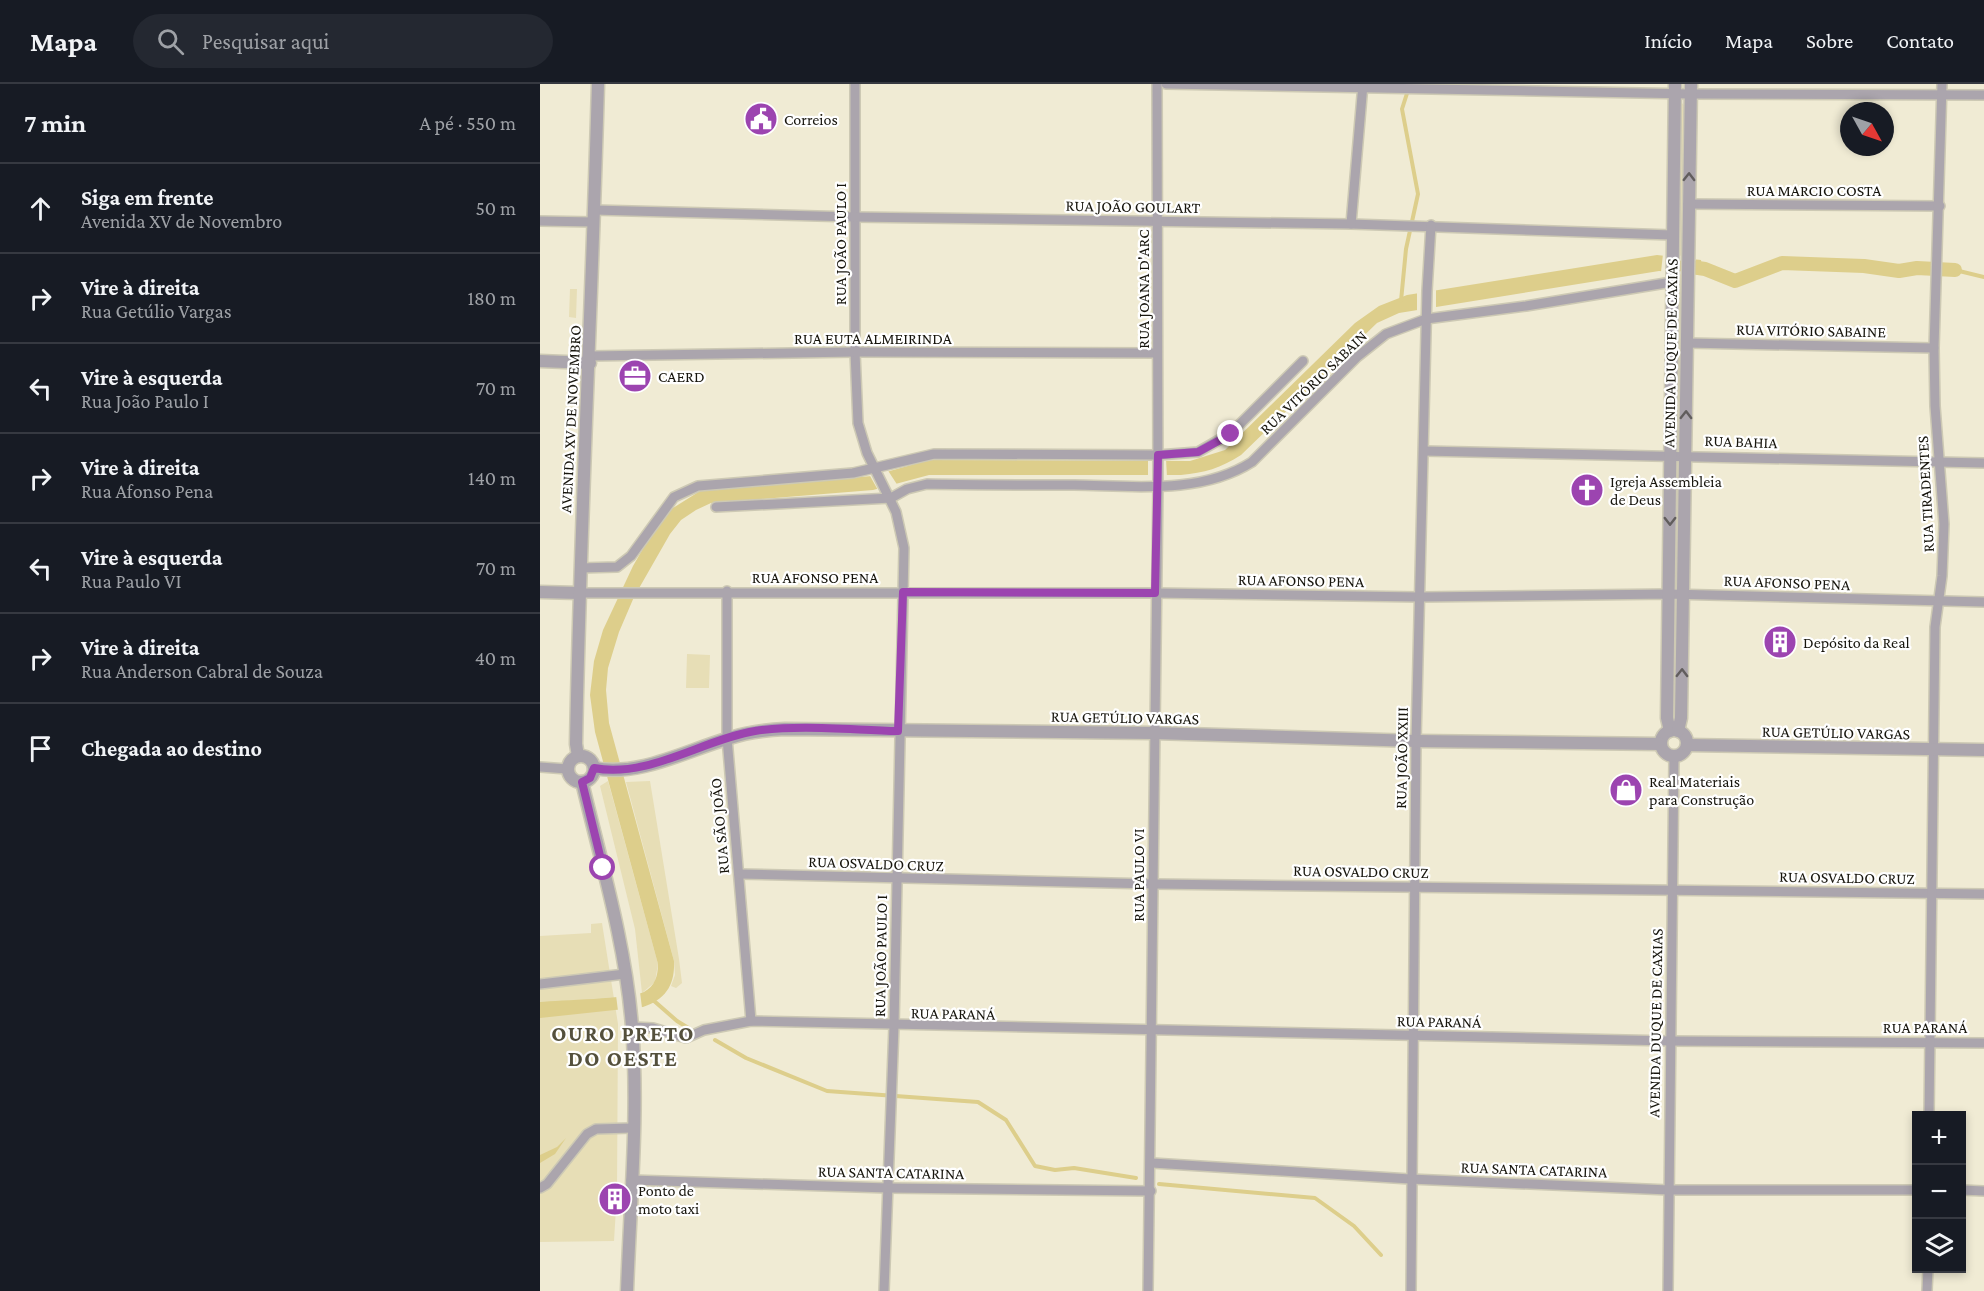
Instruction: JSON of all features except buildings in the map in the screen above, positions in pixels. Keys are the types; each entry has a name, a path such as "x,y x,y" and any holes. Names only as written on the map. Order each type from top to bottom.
{"street":[{"name":"AVENIDA XV DE NOVEMBRO","path":"578,756 576,744 579,568 590,359 598,84"},
{"name":"RUA JOÃO PAULO I","path":"855,84 855,352 858,423 875,470 887,489 903,537 894,1026 884,1291"},
{"name":"RUA JOANA D'ARC","path":"1157,84 1158,457"},
{"path":"1166,84 1691,89 1984,95"},
{"name":"RUA TIRADENTES","path":"1929,1111 1935,627 1944,524 1934,348 1938,280 1942,84"},
{"path":"1351,224 1363,86"},
{"name":"AVENIDA DUQUE DE CAXIAS","path":"1674,731 1668,718 1675,89"},
{"name":"AVENIDA DUQUE DE CAXIAS","path":"1674,731 1681,718 1691,89"},
{"name":"RUA MARCIO COSTA","path":"1688,204 1940,206"},
{"name":"RUA JOÃO GOULART","path":"540,221 594,216 854,217 1431,225 1672,235"},
{"name":"RUA JOÃO XXIII","path":"1411,1291 1411,1035 1416,741 1426,314 1431,225"},
{"name":"RUA VITÓRIO SABAIN","path":"887,489 908,489 927,484 1208,481 1243,468 1284,432 1373,343 1426,314 1526,306 1672,278"},
{"name":"RUA VITÓRIO SABAINE","path":"1687,344 1934,348"},
{"name":"RUA EUTA ALMEIRINDA","path":"590,359 855,352 1157,353"},
{"path":"540,361 590,359"},
{"path":"579,568 617,567 631,556 674,497 698,486 853,473 875,470 934,454 1158,457 1198,452 1219,442 1241,424 1303,361"},
{"name":"RUA BAHIA","path":"1424,452 1685,455 1984,463"},
{"name":"RUA PAULO VI","path":"1148,1291 1152,1163 1153,733 1158,457"},
{"path":"716,507 887,489"},
{"name":"RUA AFONSO PENA","path":"579,593 727,591 1155,593 1420,597 1683,594 1984,602"},
{"name":"RUA SÃO JOÃO","path":"727,591 727,738 751,1022"},
{"path":"540,592 579,593"},
{"name":"RUA GETÚLIO VARGAS","path":"599,769 624,769 672,758 754,731 785,729 1153,733 1416,741 1661,744"},
{"path":"1674,731 1684,735 1687,745 1682,753 1674,756 1664,752 1661,744 1663,736 1674,731"},
{"name":"RUA GETÚLIO VARGAS","path":"1687,745 1984,750"},
{"path":"578,756 588,757 599,769 582,782 570,777 567,769 570,761 578,756"},
{"name":"AVENIDA DUQUE DE CAXIAS","path":"1668,1291 1674,756"},
{"path":"540,767 567,769"},
{"path":"582,782 625,974 633,1028 633,1128 627,1291"},
{"name":"RUA OSVALDO CRUZ","path":"739,874 1153,885 1984,894"},
{"path":"540,984 625,974"},
{"name":"RUA PARANÁ","path":"633,1028 653,1028 686,1038 704,1030 751,1022 1671,1041 1984,1042"},
{"path":"540,1188 547,1184 586,1134 596,1129 633,1128"},
{"name":"RUA SANTA CATARINA","path":"1152,1163 1410,1179 1669,1190 1912,1190"},
{"name":"RUA SANTA CATARINA","path":"631,1180 888,1188 1151,1191"},
{"path":"1966,1190 1984,1191"},
{"path":"1927,1291 1928,1273"}],"shaded area":[{"path":"1682,103 1685,107 1681,398 1678,402 1676,398 1679,106"},
{"path":"1657,255 1701,260 1703,275 1659,271 1399,313 1377,323 1241,455 1219,467 1205,471 1181,475 929,475 873,490 711,503 681,520 670,534 634,597 619,632 608,668 606,690 609,723 674,961 673,977 671,984 658,1000 643,1007 540,1018 540,1002 610,998 636,994 648,990 656,977 658,964 595,732 590,695 594,661 603,630 633,566 656,526 673,508 700,491 872,476 929,460 1190,461 1225,450 1355,323 1379,306 1407,295"},
{"path":"570,289 577,289 576,318 569,317"},
{"path":"1679,461 1681,465 1680,572 1676,575 1674,571 1675,464"},
{"path":"1677,604 1678,677 1674,681 1672,677 1673,607"},
{"path":"687,654 710,655 709,688 686,688"},
{"path":"608,781 658,964 655,982 642,993 635,929 600,786"},
{"path":"650,781 679,959 682,983 676,988 671,986 675,975 674,961 626,782"},
{"path":"602,923 618,1024 617,1191 609,1191 609,1208 616,1208 614,1241 540,1242 540,936 591,933 591,924"},
{"path":"566,1138 555,1154 540,1163 540,1155 557,1147"}],"pier":[{"path":"1663,254 1696,257 1696,276 1661,272"},
{"path":"1436,290 1436,309 1417,312 1417,292"},
{"path":"1148,459 1166,459 1167,477 1148,478"},
{"path":"887,469 898,486 879,492 869,474"},
{"path":"640,992 642,1008 618,1011 616,995"}],"waterway":[{"path":"1401,301 1406,249 1418,194 1402,109 1410,84"},
{"path":"1685,266 1705,269 1735,281 1782,263 1864,266 1899,271 1917,268 1955,270"},
{"path":"1955,270 1984,277"},
{"path":"653,1000 690,1029"},
{"path":"715,1040 746,1058 827,1091 978,1102 1006,1120 1035,1166 1055,1170 1074,1168 1136,1178"},
{"path":"1159,1184 1315,1198 1354,1226 1381,1255"}],"place":[{"name":"Correios","path":"761,119"},
{"name":"CAERD","path":"635,376"},
{"name":"Igreja Assembleia de Deus","path":"1587,490"},
{"name":"Depósito da Real","path":"1780,642"},
{"name":"Real Materiais para Construção","path":"1626,790"},
{"name":"Ponto de moto taxi","path":"615,1199"}],"district":[{"name":"OURO PRETO DO OESTE","path":"623,1046"}],"route":[{"path":"603,868 582,782 590,778 594,768 624,769 672,758 754,731 785,729 898,731 903,592 1155,593 1158,455 1198,452 1231,434"}]}
